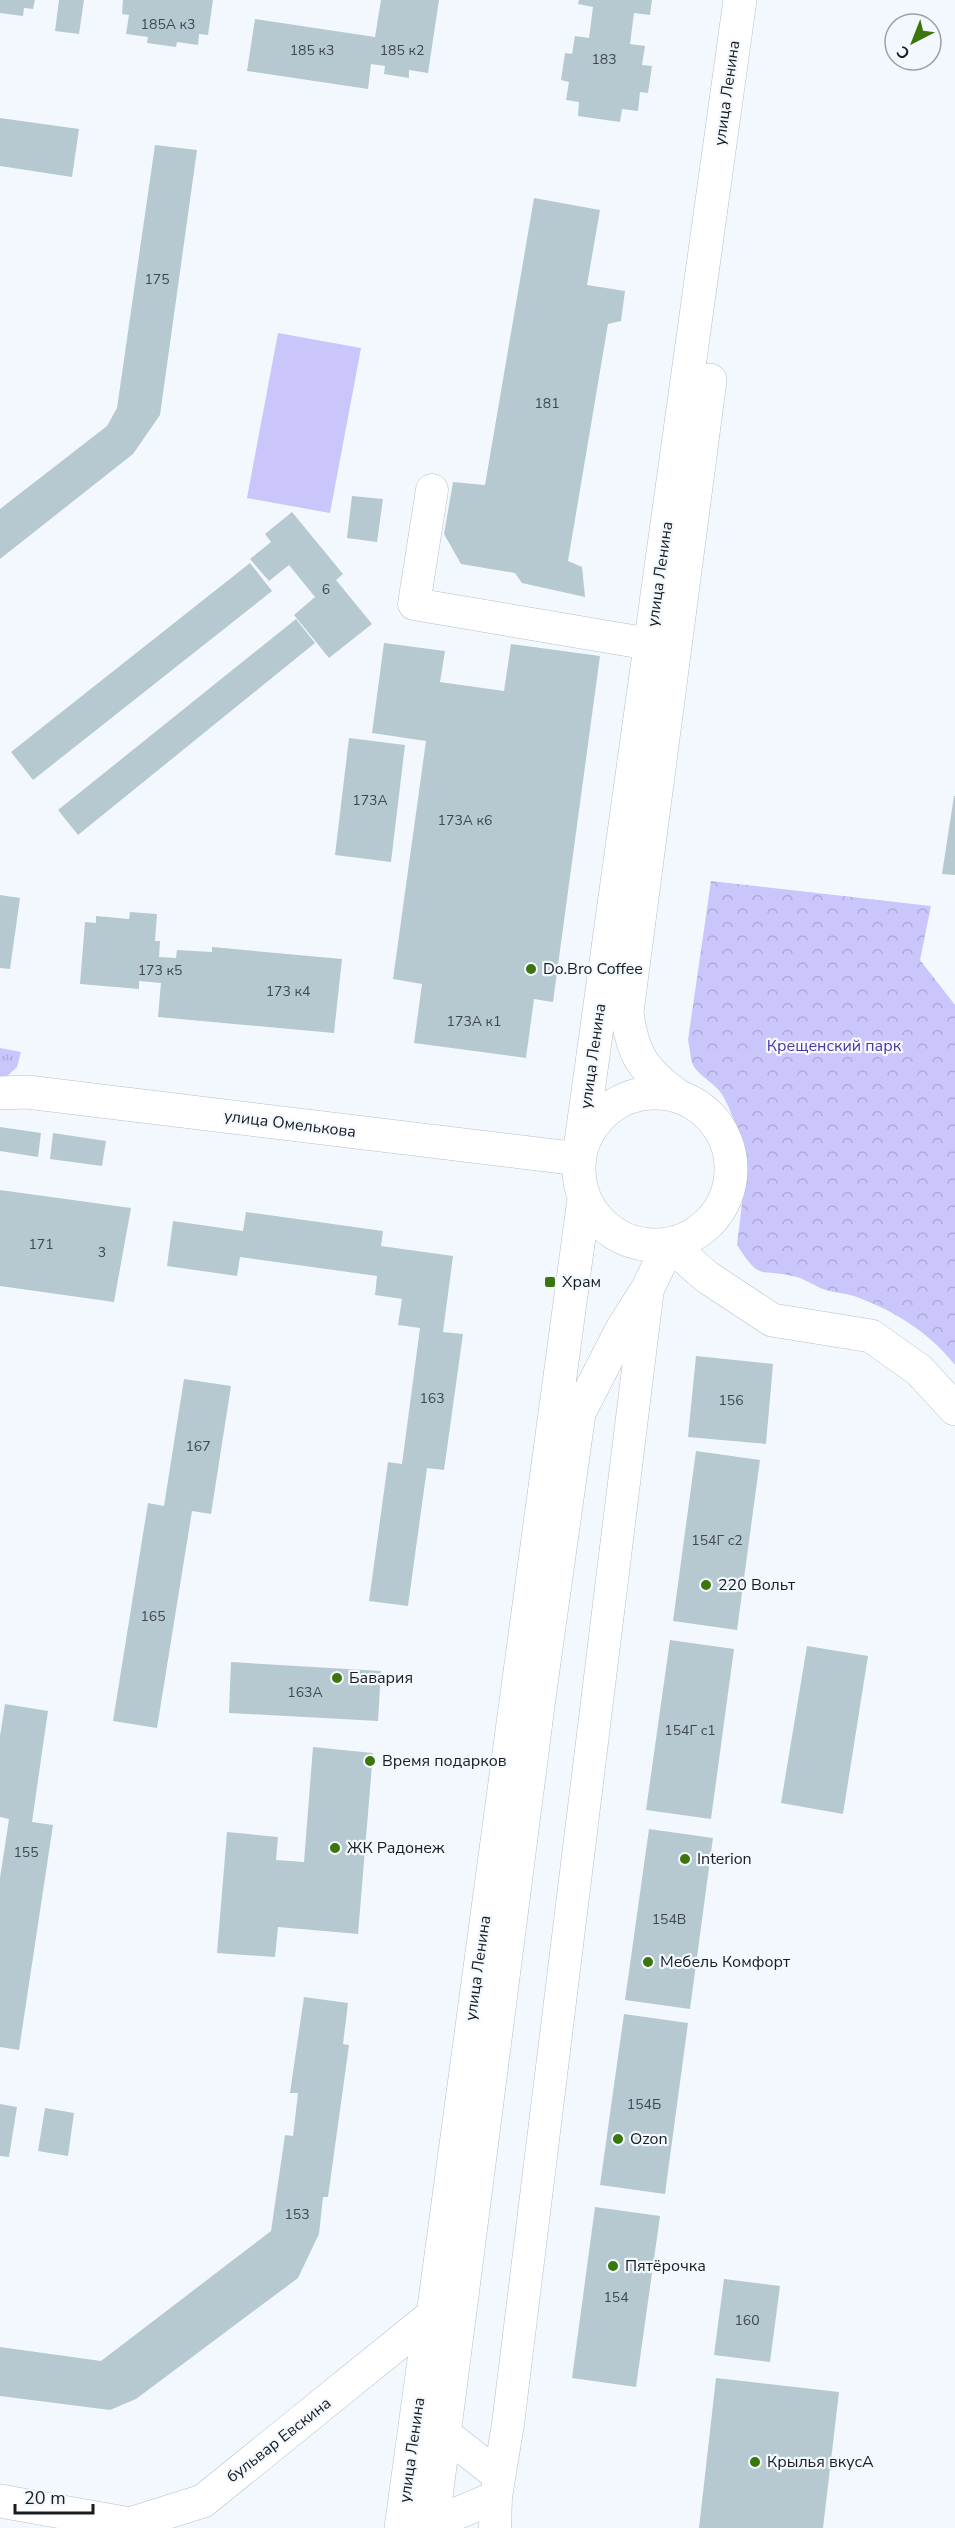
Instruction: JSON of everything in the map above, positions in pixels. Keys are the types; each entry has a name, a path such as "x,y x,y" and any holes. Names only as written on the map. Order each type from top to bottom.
{"street":[{"name":"улица Ленина","path":"580,1154 740,0"},
{"name":"улица Ленина","path":"678,1096 657,1080 640,1059 630,1039 627,1012 758,0"},
{"path":"432,490 414,604 650,644"},
{"name":"улица Омелькова","path":"0,1093 27,1092 580,1154"},
{"path":"653,1092 678,1096 700,1107 717,1125 728,1147 732,1172 726,1197 713,1219 693,1236 669,1244 643,1245 618,1236 598,1221 584,1198 578,1173 580,1154 590,1126 607,1108 629,1096 653,1092"},
{"path":"567,1411 584,1198"},
{"path":"567,1411 611,1350 648,1288 669,1244"},
{"path":"669,1244 707,1277 772,1320 871,1336 919,1370 955,1409"},
{"path":"495,2528 498,2486 508,2424 648,1288"},
{"name":"улица Ленина","path":"422,2526 427,2339 433,2315 567,1411"},
{"name":"улица Ленина","path":"422,2526 444,2433 539,1698 567,1411"},
{"name":"бульвар Евскина","path":"0,2501 130,2524 203,2501 433,2315"},
{"path":"444,2433 498,2486"},
{"path":"422,2526 498,2486"}],"green space":[{"path":"278,333 361,348 330,513 247,498"},
{"name":"Крещенский парк","path":"711,881 931,906 920,960 955,1005 955,1365 934,1342 896,1315 854,1296 826,1290 797,1277 757,1270 737,1245 743,1187 742,1151 738,1133 723,1096 694,1067 688,1040"},
{"path":"0,1048 21,1052 17,1067 4,1079 0,1079"}],"building":[{"path":"0,0 35,0 33,9 24,8 23,16 0,13"},
{"path":"59,0 84,0 79,34 55,31"},
{"path":"123,0 213,0 208,35 199,34 198,45 177,42 176,47 147,43 148,37 126,34 129,15 122,14"},
{"path":"381,0 439,0 428,73 409,70 409,78 384,74 385,66 371,64 368,89 247,71 255,19 375,37"},
{"path":"579,0 652,0 650,15 634,13 630,44 645,46 642,65 652,66 648,93 640,92 638,111 622,109 620,122 578,116 579,102 566,100 569,82 561,80 565,53 572,54 575,36 589,38 593,7 578,4"},
{"path":"0,118 79,129 72,177 0,166"},
{"path":"155,145 197,150 160,415 133,454 0,559 0,509 107,426 117,408"},
{"path":"534,198 600,210 587,285 625,291 621,321 608,324 568,561 582,567 585,597 522,583 515,573 461,564 444,534 453,482 485,485"},
{"path":"352,496 383,499 377,542 347,538"},
{"path":"292,512 343,574 336,580 372,624 329,658 294,615 315,597 289,565 269,581 250,559 271,542 265,534"},
{"path":"250,563 272,591 33,780 11,752"},
{"path":"296,619 315,643 78,835 58,810"},
{"path":"384,643 445,651 440,682 504,691 511,644 600,656 553,1002 534,999 526,1058 414,1043 422,984 393,979 426,741 372,733"},
{"path":"349,738 405,745 391,862 335,855"},
{"path":"955,796 955,875 942,874"},
{"path":"0,895 20,898 10,969 0,968"},
{"path":"130,912 157,914 155,941 160,941 159,957 176,958 177,950 212,952 212,947 342,959 334,1033 158,1017 161,983 139,981 139,989 80,984 85,922 96,923 96,916 129,919"},
{"path":"0,1127 41,1133 38,1157 0,1151"},
{"path":"53,1133 106,1141 102,1166 50,1159"},
{"path":"0,1190 131,1208 114,1302 0,1286"},
{"path":"246,1212 383,1231 381,1246 453,1256 443,1332 463,1334 444,1470 427,1468 408,1606 369,1601 388,1462 402,1464 420,1328 398,1325 402,1299 375,1295 377,1276 240,1257 237,1276 167,1266 173,1221 243,1231"},
{"path":"696,1356 773,1364 766,1444 688,1437"},
{"path":"184,1379 231,1386 211,1514 192,1511 157,1728 113,1721 148,1503 164,1506"},
{"path":"696,1451 760,1460 737,1630 673,1621"},
{"path":"670,1640 734,1649 711,1819 646,1810"},
{"path":"807,1646 868,1656 843,1814 781,1803"},
{"path":"231,1662 381,1671 378,1721 229,1713"},
{"path":"5,1704 48,1711 32,1822 53,1825 19,2050 0,2047 0,1878 9,1819 0,1817 0,1736"},
{"name":"ЖК Радонеж","path":"313,1747 373,1753 358,1934 278,1927 275,1957 217,1953 227,1832 278,1837 276,1860 304,1862"},
{"path":"649,1829 713,1838 690,2009 625,2000"},
{"path":"304,1997 348,2003 343,2044 349,2045 328,2197 323,2197 319,2234 298,2278 136,2399 110,2410 0,2396 0,2347 101,2361 271,2231 285,2135 293,2136 298,2093 290,2093"},
{"path":"624,2014 688,2023 665,2194 600,2185"},
{"path":"0,2104 17,2107 9,2157 0,2156"},
{"path":"45,2108 74,2113 68,2156 38,2151"},
{"path":"595,2207 660,2216 636,2387 572,2378"},
{"path":"724,2279 780,2286 770,2362 714,2355"},
{"path":"716,2378 839,2392 823,2528 699,2528"}],"place":[{"name":"Do.Bro Coffee","path":"531,969"},
{"name":"Храм","path":"550,1282"},
{"name":"220 Вольт","path":"706,1585"},
{"name":"Бавария","path":"337,1678"},
{"name":"Время подарков","path":"370,1761"},
{"name":"ЖК Радонеж","path":"335,1848"},
{"name":"Interion","path":"685,1859"},
{"name":"Мебель Комфорт","path":"648,1962"},
{"name":"Ozon","path":"618,2139"},
{"name":"Пятёрочка","path":"613,2266"},
{"name":"Крылья вкусА","path":"755,2462"}]}
